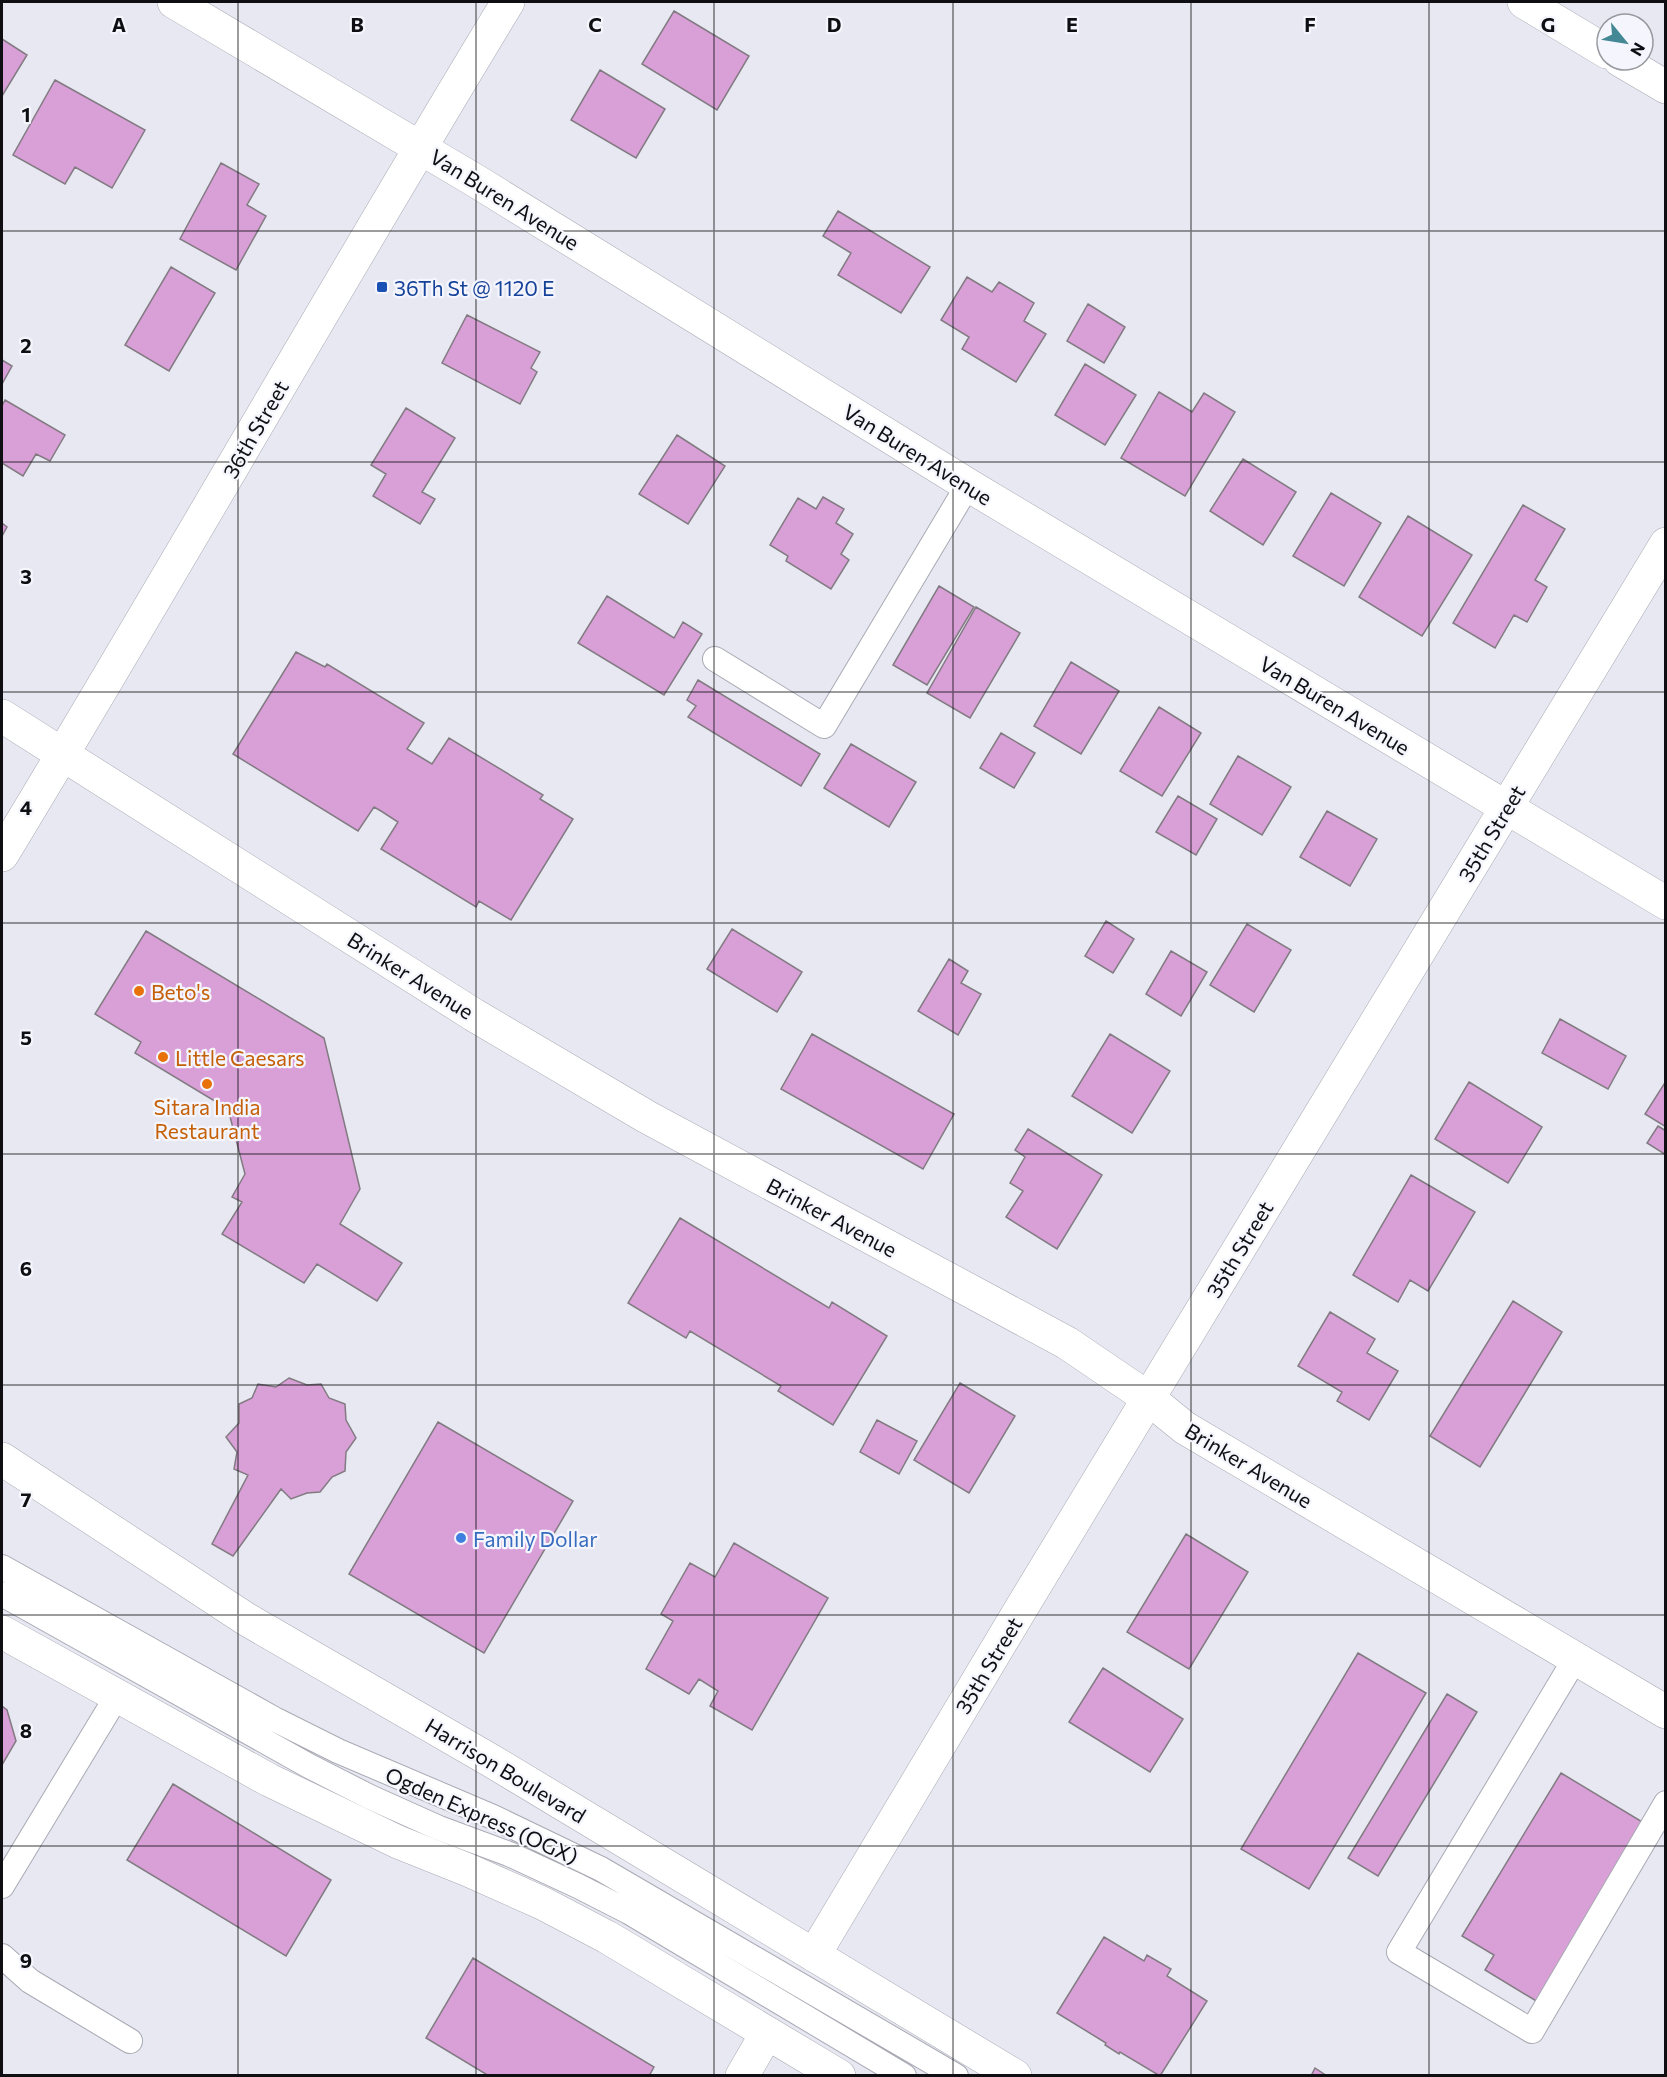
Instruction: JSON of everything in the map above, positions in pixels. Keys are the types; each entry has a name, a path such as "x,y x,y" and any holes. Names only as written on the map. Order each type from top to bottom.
{"street":[{"name":"Van Buren Avenue","path":"174,2 420,147 968,485 1665,903"},
{"name":"36th Street","path":"2,855 508,2"},
{"path":"1524,2 1595,45"},
{"path":"1640,72 1665,87"},
{"name":"35th Street","path":"814,1955 1665,544"},
{"name":"Brinker Avenue","path":"2,716 474,1015 647,1117 1067,1343 1148,1398 1185,1428 1665,1712"},
{"name":"Harrison Boulevard","path":"2,1459 246,1619 480,1754 1015,2076"},
{"path":"2,1632 269,1780 329,1810 542,1903 607,1937 839,2076"},
{"path":"742,2076 767,2032"}],"lane":[{"path":"715,659 824,726 968,485"},
{"name":"Ogden Express (OGX)","path":"2,1567 287,1725 386,1773 550,1843 601,1869 956,2076"},
{"name":"Ogden Express (OGX)","path":"2,1594 309,1766 370,1797 508,1854 629,1912 904,2076"},
{"path":"1575,1659 1399,1952 1532,2031 1665,1803"},
{"path":"2,1886 117,1695"},
{"path":"2,1956 30,1981 130,2041"}],"building":[{"path":"674,11 749,56 717,110 642,64"},
{"path":"2,39 27,55 2,96"},
{"path":"600,70 665,109 636,158 571,120"},
{"path":"55,80 145,130 112,188 75,167 65,184 13,155"},
{"path":"221,163 259,184 247,205 266,216 236,270 180,239"},
{"path":"838,211 930,267 901,313 838,275 851,253 823,236"},
{"path":"171,267 215,293 169,371 125,345"},
{"path":"967,277 992,292 999,282 1034,303 1024,321 1046,334 1016,382 962,349 969,337 941,320"},
{"path":"1088,304 1125,327 1104,363 1067,341"},
{"path":"467,315 540,352 531,368 537,372 520,404 442,363"},
{"path":"2,360 12,366 2,384"},
{"path":"1085,364 1136,395 1105,445 1055,415"},
{"path":"1159,392 1192,412 1204,393 1235,412 1185,496 1121,458"},
{"path":"5,400 65,435 50,461 36,454 23,476 2,463 2,406"},
{"path":"406,408 455,438 422,492 435,499 420,524 373,496 386,474 371,465"},
{"path":"677,435 725,466 688,524 639,494"},
{"path":"1243,459 1296,492 1263,545 1210,511"},
{"path":"1331,493 1381,523 1344,586 1293,556"},
{"path":"823,497 844,509 836,523 853,534 841,554 849,560 831,589 786,561 788,556 770,545 798,498 816,509"},
{"path":"1523,505 1565,529 1535,580 1547,587 1527,622 1514,615 1495,648 1453,623"},
{"path":"1408,516 1472,555 1422,636 1359,597"},
{"path":"2,523 7,527 2,536"},
{"path":"939,586 974,607 927,685 893,665"},
{"path":"607,596 674,638 683,622 702,634 664,695 578,643"},
{"path":"976,607 1020,633 970,718 927,693"},
{"path":"296,652 325,667 327,664 424,723 407,749 432,764 449,738 543,795 540,799 573,819 511,920 479,901 476,907 381,849 398,822 381,811 374,807 358,831 233,754"},
{"path":"1071,662 1119,691 1081,754 1034,726"},
{"path":"698,680 820,754 801,786 688,717 696,706 687,700"},
{"path":"1159,707 1201,733 1162,796 1120,771"},
{"path":"1001,733 1035,753 1014,788 980,768"},
{"path":"851,744 916,782 889,827 824,788"},
{"path":"1238,756 1291,787 1262,835 1210,804"},
{"path":"1178,796 1217,819 1196,855 1156,832"},
{"path":"1327,811 1377,839 1350,886 1300,857"},
{"path":"1106,921 1134,939 1113,973 1085,956"},
{"path":"1247,924 1291,950 1254,1012 1210,985"},
{"path":"732,929 802,972 777,1012 707,969"},
{"path":"146,931 324,1038 360,1189 340,1224 402,1263 377,1301 317,1264 304,1283 222,1234 242,1202 232,1197 245,1174 228,1109 135,1053 141,1042 95,1014"},
{"path":"1171,951 1207,972 1181,1016 1146,994"},
{"path":"949,959 968,971 961,983 981,994 958,1035 918,1011"},
{"path":"1560,1019 1626,1056 1608,1089 1542,1053"},
{"path":"812,1034 954,1114 923,1169 781,1089"},
{"path":"1110,1034 1170,1071 1132,1133 1072,1096"},
{"path":"1666,1081 1666,1127 1645,1114"},
{"path":"1469,1082 1542,1127 1508,1183 1435,1139"},
{"path":"1658,1126 1666,1131 1666,1155 1647,1143"},
{"path":"1028,1129 1102,1175 1057,1249 1006,1217 1023,1191 1010,1183 1025,1157 1015,1150"},
{"path":"1411,1175 1475,1212 1428,1291 1410,1280 1398,1302 1353,1275"},
{"path":"680,1218 829,1308 832,1302 887,1336 833,1425 778,1391 781,1386 690,1331 686,1338 628,1303"},
{"path":"1513,1301 1562,1332 1480,1467 1430,1436"},
{"path":"1330,1312 1375,1339 1367,1353 1398,1371 1369,1420 1337,1401 1342,1392 1298,1366"},
{"path":"289,1378 307,1385 321,1384 329,1398 345,1404 346,1420 356,1438 346,1452 345,1471 332,1477 320,1492 307,1493 291,1499 281,1489 233,1556 212,1544 248,1475 234,1469 237,1452 226,1437 239,1423 239,1404 252,1398 258,1384 276,1387"},
{"path":"960,1383 1015,1416 969,1493 914,1460"},
{"path":"877,1420 917,1441 899,1474 860,1452"},
{"name":"Family Dollar","path":"438,1422 573,1501 484,1653 349,1574"},
{"path":"1186,1534 1248,1572 1189,1669 1127,1632"},
{"path":"734,1543 828,1598 752,1730 710,1706 718,1691 699,1679 689,1694 646,1669 673,1621 661,1614 690,1563 715,1577"},
{"path":"1358,1653 1426,1693 1309,1889 1241,1849"},
{"path":"1103,1668 1183,1719 1150,1772 1069,1722"},
{"path":"1447,1694 1477,1712 1378,1876 1348,1858"},
{"path":"2,1706 7,1710 16,1741 2,1765"},
{"path":"1561,1773 1649,1826 1538,2002 1485,1970 1494,1955 1462,1936"},
{"path":"173,1784 331,1880 286,1956 127,1860"},
{"path":"1104,1937 1144,1961 1147,1955 1171,1969 1167,1976 1207,2001 1160,2076 1120,2052 1119,2054 1105,2045 1106,2043 1057,2013"},
{"path":"473,1958 654,2067 649,2076 489,2076 426,2038"},
{"path":"1315,2068 1327,2076 1311,2076"}],"place":[{"name":"36Th St @ 1120 E","path":"382,287"},
{"name":"Beto's","path":"139,991"},
{"name":"Little Caesars","path":"163,1057"},
{"name":"Sitara India Restaurant","path":"207,1084"},
{"name":"Family Dollar","path":"461,1538"}]}
